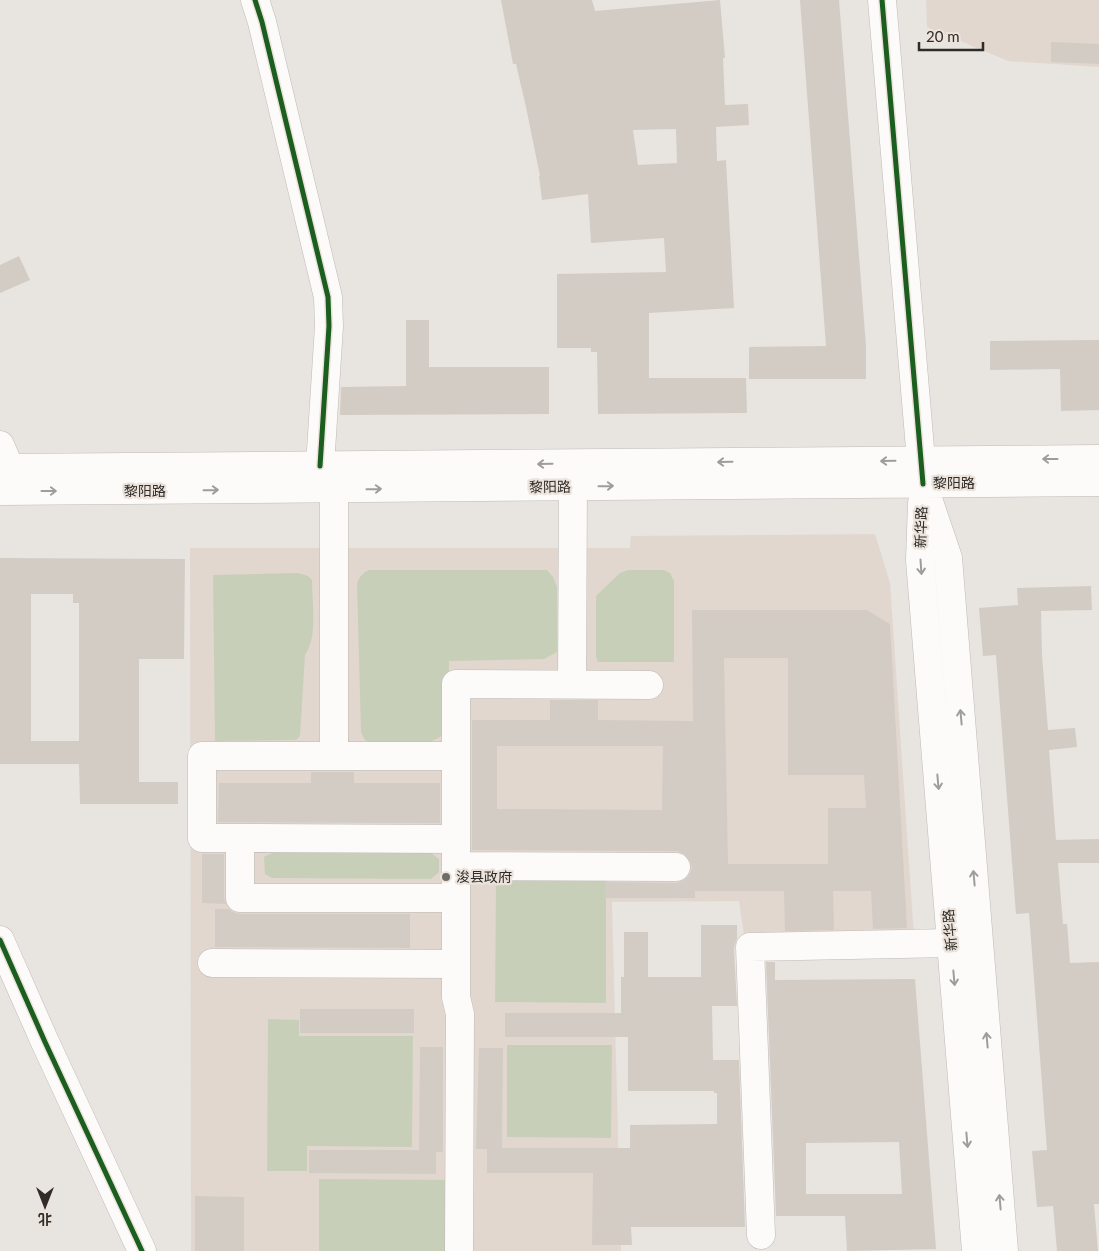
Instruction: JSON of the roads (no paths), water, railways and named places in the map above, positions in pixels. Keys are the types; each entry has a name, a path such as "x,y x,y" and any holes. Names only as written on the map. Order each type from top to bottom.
{"main road":[{"path":"255,0 262,22 328,297 329,326 320,466"},
{"path":"882,0 922,472"},
{"name":"黎阳路","path":"3,468 334,489 573,487 922,472 1099,459"},
{"name":"黎阳路","path":"3,468 320,466 922,472 1099,482"},
{"name":"新华路","path":"922,472 920,560 976,1251"},
{"name":"新华路","path":"922,472 948,558 1004,1251"},
{"path":"572,684 573,487"},
{"path":"334,489 334,756"},
{"path":"459,1251 460,1014 456,997 456,684 649,685"},
{"path":"456,756 202,756 202,838 456,839"},
{"path":"240,838 240,898 456,898"},
{"path":"456,866 676,867"},
{"path":"0,940 142,1251"},
{"path":"761,1235 750,947 952,944"},
{"path":"212,964 456,964"}],"place":[{"name":"浚县政府","path":"446,877"}]}
